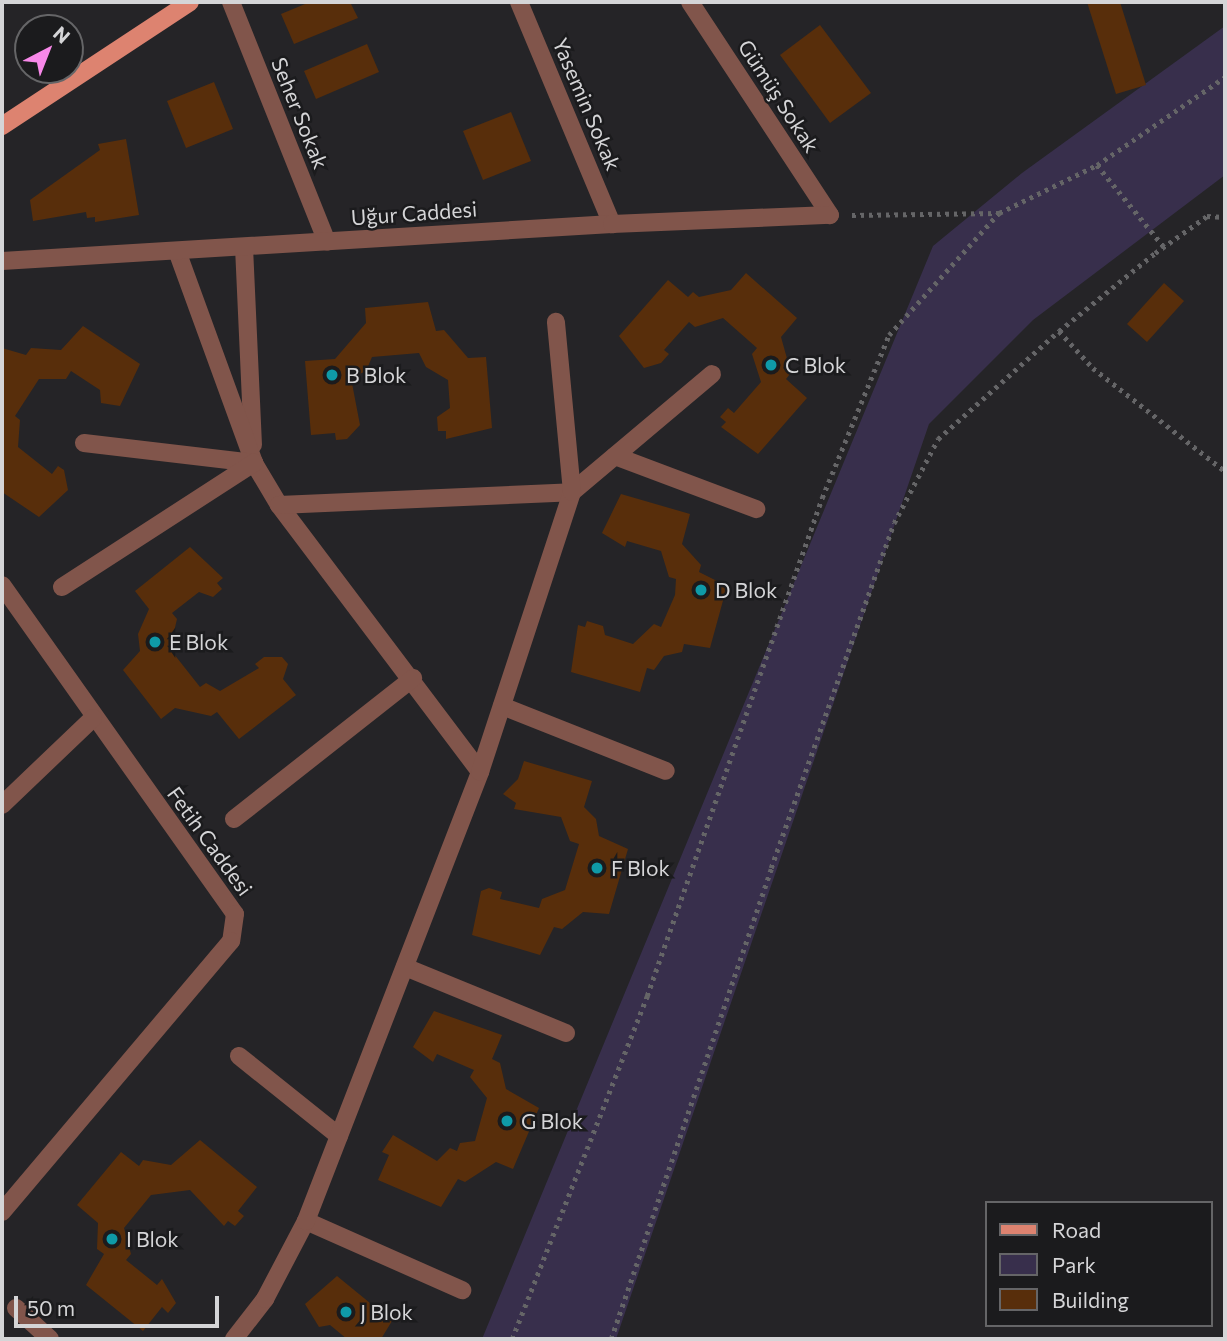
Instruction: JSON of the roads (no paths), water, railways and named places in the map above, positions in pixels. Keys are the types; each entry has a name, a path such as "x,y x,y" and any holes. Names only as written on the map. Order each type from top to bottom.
{"main road":[{"path":"2,126 190,2"}],"street":[{"name":"Seher Sokak","path":"231,2 327,242"},
{"name":"Yasemin Sokak","path":"519,2 612,223"},
{"name":"Gümüş Sokak","path":"690,2 830,215"},
{"name":"Uğur Caddesi","path":"2,261 612,223 830,215"},
{"path":"244,247 254,463"},
{"path":"177,251 254,463 279,505 413,678 480,772"},
{"path":"234,1339 265,1299 306,1221 480,772 572,492 556,322"},
{"path":"279,505 572,492 712,374"},
{"path":"84,443 254,463"},
{"path":"615,456 756,509"},
{"path":"62,587 254,463"},
{"name":"Fetih Caddesi","path":"2,585 93,718 235,914 231,941 2,1212"},
{"path":"234,819 413,678"},
{"path":"502,706 666,771"},
{"path":"2,805 93,718"},
{"path":"405,967 566,1032"},
{"path":"239,1055 339,1136"},
{"path":"306,1221 462,1290"},
{"path":"16,1308 50,1339"}],"place":[{"name":"C Blok","path":"771,365"},
{"name":"B Blok","path":"332,375"},
{"name":"D Blok","path":"701,590"},
{"name":"E Blok","path":"155,642"},
{"name":"F Blok","path":"597,868"},
{"name":"G Blok","path":"507,1121"},
{"name":"I Blok","path":"112,1239"},
{"name":"J Blok","path":"346,1312"}]}
